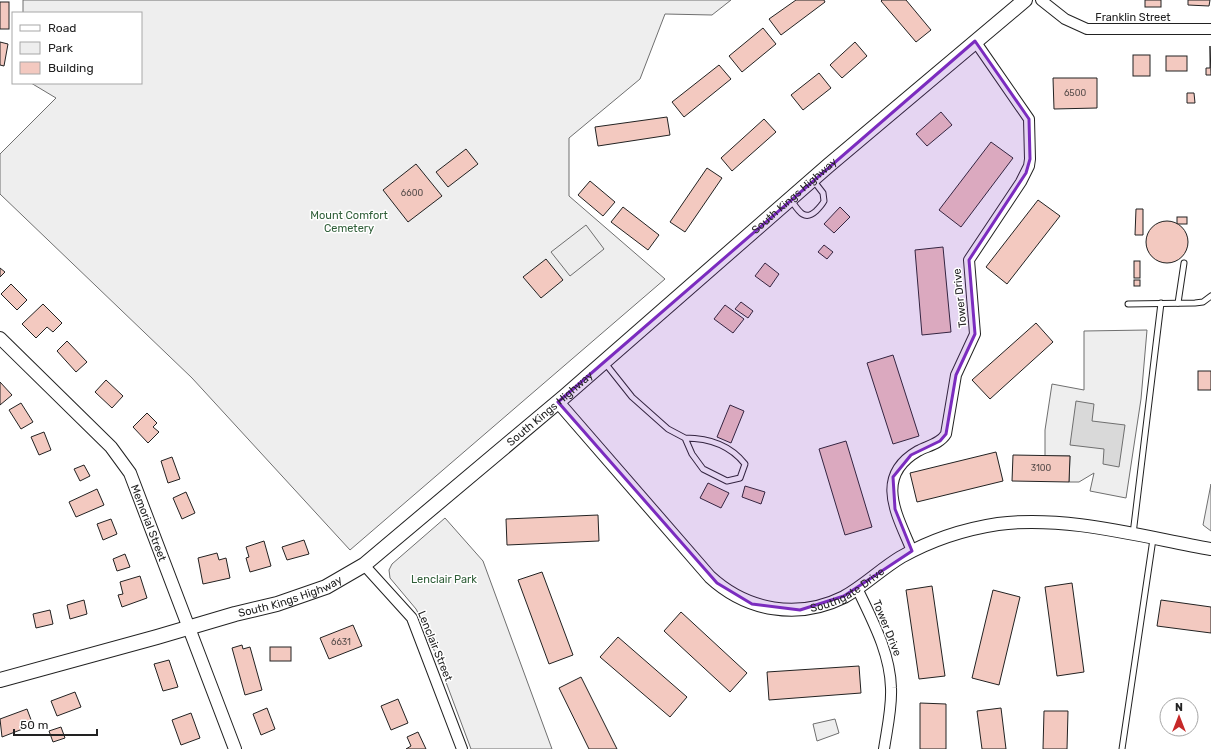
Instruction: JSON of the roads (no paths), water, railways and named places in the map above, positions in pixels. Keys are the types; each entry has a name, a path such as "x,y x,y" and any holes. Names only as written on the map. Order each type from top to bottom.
{"main road":[{"name":"South Kings Highway","path":"0,680 310,593 342,578 364,565 558,402 812,180 1024,0"}],"street":[{"name":"Franklin Street","path":"1041,0 1065,19 1087,29 1211,29"},
{"name":"Tower Drive","path":"912,551 895,509 891,488 893,478 911,455 940,440 946,434 956,375 975,334 969,260 1021,182 1029,166 1030,159 1029,119 975,41"},
{"name":"Memorial Street","path":"0,338 111,447 130,473 190,627 235,749"},
{"name":"Southgate Drive","path":"558,402 710,577 738,598 769,608 800,610 831,602 857,588 881,570 912,551 951,535 974,529 1021,522 1064,523 1211,549"},
{"name":"Lenclair Street","path":"364,565 408,611 412,618 462,749"},
{"name":"Tower Drive","path":"857,588 883,644 889,666 891,690 884,749"}],"lane":[{"path":"790,200 802,214 806,216 811,215 824,200 823,193 812,180"},
{"path":"1178,303 1184,262"},
{"path":"1128,304 1199,303 1211,296"},
{"path":"1132,535 1161,303"},
{"path":"604,362 632,397 668,429 685,438 698,438 713,441 738,454 745,464 740,478 727,481 702,469 692,454 685,438"},
{"path":"1122,749 1153,539"}],"park label":[{"name":"Mount Comfort Cemetery","path":"349,221"},
{"name":"Lenclair Park","path":"444,579"}]}
